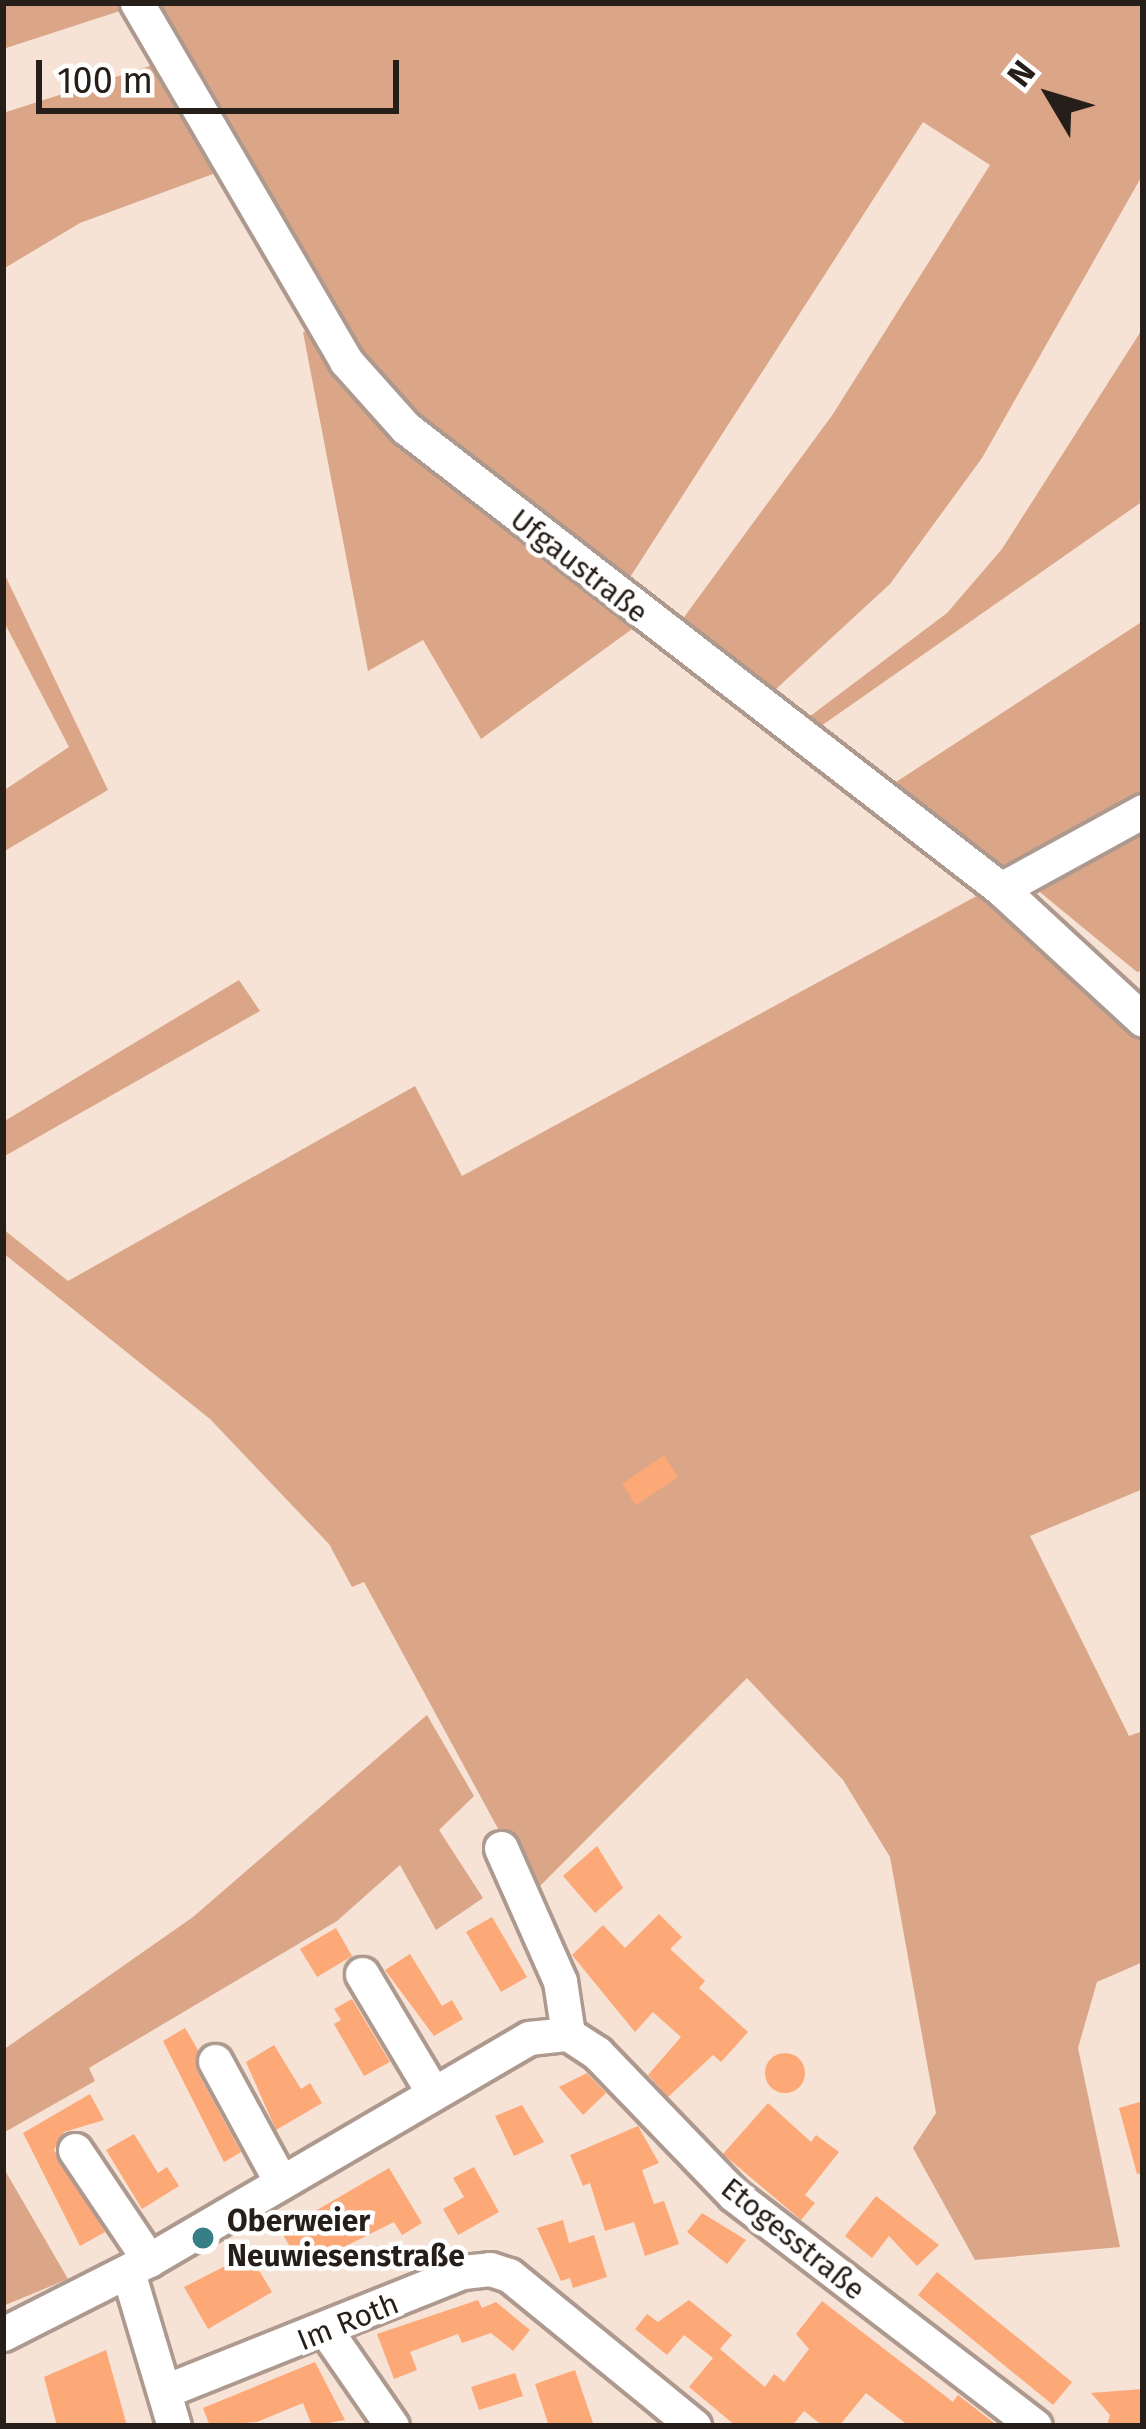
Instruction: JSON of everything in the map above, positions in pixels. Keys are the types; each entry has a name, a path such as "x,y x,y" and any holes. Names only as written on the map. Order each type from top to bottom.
{"street":[{"name":"Ufgaustraße","path":"137,3 346,362 390,412 657,628 1001,889 1143,1020"},
{"path":"1001,889 1143,811"},
{"path":"3,2334 138,2266 431,2091 530,2038 568,2034 560,1981 501,1848"},
{"path":"362,1974 431,2091"},
{"name":"Etogesstraße","path":"568,2034 597,2053 734,2195 1032,2426"},
{"path":"215,2061 281,2182"},
{"path":"75,2150 138,2266 174,2426"},
{"name":"Im Roth","path":"165,2391 328,2332 463,2272 490,2269 509,2275 694,2426"},
{"path":"328,2332 392,2426"}],"shaded area":[{"path":"3,3 119,3 123,10 3,49"},
{"path":"146,3 1143,3 1143,174 982,458 890,584 776,689 809,717 947,613 1002,549 1143,328 1143,501 821,726 893,784 1143,621 1143,802 1012,871 992,867 441,443 380,388 331,318","holes":["923,122 990,165 833,414 679,624 627,582"]},
{"path":"156,64 221,171 80,223 3,269 3,113"},
{"path":"313,329 639,624 481,739 423,640 368,671 303,332"},
{"path":"3,571 108,790 3,852 3,791 69,747 3,620"},
{"path":"1143,821 1143,970 1137,972 1030,884"},
{"path":"984,892 1143,1035 1143,1489 1030,1536 1129,1736 1143,1731 1143,1962 1097,1982 1078,2048 1120,2247 975,2260 913,2148 936,2113 890,1857 843,1780 747,1678 533,1893 364,1582 352,1587 329,1544 210,1419 3,1253 3,1229 68,1281 415,1086 462,1176"},
{"path":"239,980 260,1011 3,1157 3,1122"},
{"path":"427,1715 474,1796 439,1830 483,1898 436,1930 400,1865 337,1921 89,2068 95,2081 3,2133 3,2050 193,1917"},
{"path":"3,2167 68,2279 3,2306"}],"building":[{"path":"664,1455 678,1477 636,1505 622,1484"},
{"path":"597,1846 623,1888 595,1913 563,1876"},
{"path":"659,1914 682,1937 670,1949 705,1981 699,1988 748,2032 721,2062 713,2055 668,2097 648,2075 681,2037 653,2012 635,2032 572,1955 603,1925 625,1948"},
{"path":"492,1917 527,1977 501,1992 466,1932"},
{"path":"336,1928 352,1956 317,1977 300,1949"},
{"path":"410,1954 442,2006 452,2000 463,2019 434,2036 385,1970"},
{"path":"352,1999 390,2062 364,2076 334,2024 341,2020 334,2009"},
{"path":"185,2028 198,2050 197,2071 241,2152 224,2162 163,2041"},
{"path":"274,2045 301,2089 310,2083 322,2103 276,2130 246,2062"},
{"path":"785,2053 799,2059 805,2073 799,2087 785,2093 771,2087 765,2073 771,2059"},
{"path":"587,2073 606,2093 583,2115 559,2087"},
{"path":"90,2094 104,2120 64,2132 54,2150 105,2232 80,2246 23,2133"},
{"path":"1143,2101 1143,2173 1137,2174 1119,2108"},
{"path":"768,2103 811,2142 816,2135 839,2152 805,2195 815,2203 801,2220 723,2154"},
{"path":"522,2105 544,2142 514,2156 495,2116"},
{"path":"638,2126 659,2163 642,2170 654,2204 664,2201 679,2244 645,2256 634,2222 605,2231 590,2183 583,2186 570,2155"},
{"path":"134,2134 158,2173 167,2167 179,2186 142,2209 106,2150"},
{"path":"474,2167 499,2212 458,2235 443,2209 464,2197 453,2178"},
{"path":"389,2168 422,2223 402,2235 394,2222 302,2268 281,2231"},
{"path":"876,2196 939,2245 917,2266 889,2236 872,2258 845,2236"},
{"path":"702,2213 746,2240 727,2264 687,2232"},
{"path":"563,2220 569,2243 594,2235 607,2277 573,2288 570,2278 561,2281 537,2228"},
{"path":"249,2254 272,2292 208,2329 184,2287"},
{"path":"937,2272 1072,2382 1053,2405 918,2295"},
{"path":"478,2300 482,2308 496,2302 530,2330 513,2351 491,2333 462,2343 458,2334 410,2352 417,2370 394,2379 377,2334"},
{"path":"689,2300 732,2335 720,2349 765,2387 774,2374 784,2382 809,2349 796,2334 822,2301 953,2402 958,2395 998,2426 909,2426 866,2393 839,2426 823,2426 804,2411 792,2426 736,2426 689,2387 713,2358 684,2335 667,2355 635,2329 647,2314 658,2322"},
{"path":"106,2350 127,2426 57,2426 44,2377"},
{"path":"315,2362 345,2420 312,2426 303,2403 257,2422 210,2426 203,2408"},
{"path":"575,2370 594,2426 549,2426 535,2384"},
{"path":"515,2373 523,2396 479,2410 471,2387"},
{"path":"1143,2389 1143,2426 1107,2426 1110,2415 1091,2393"}],"place":[{"name":"Oberweier Neuwiesenstraße","path":"203,2238"}]}
